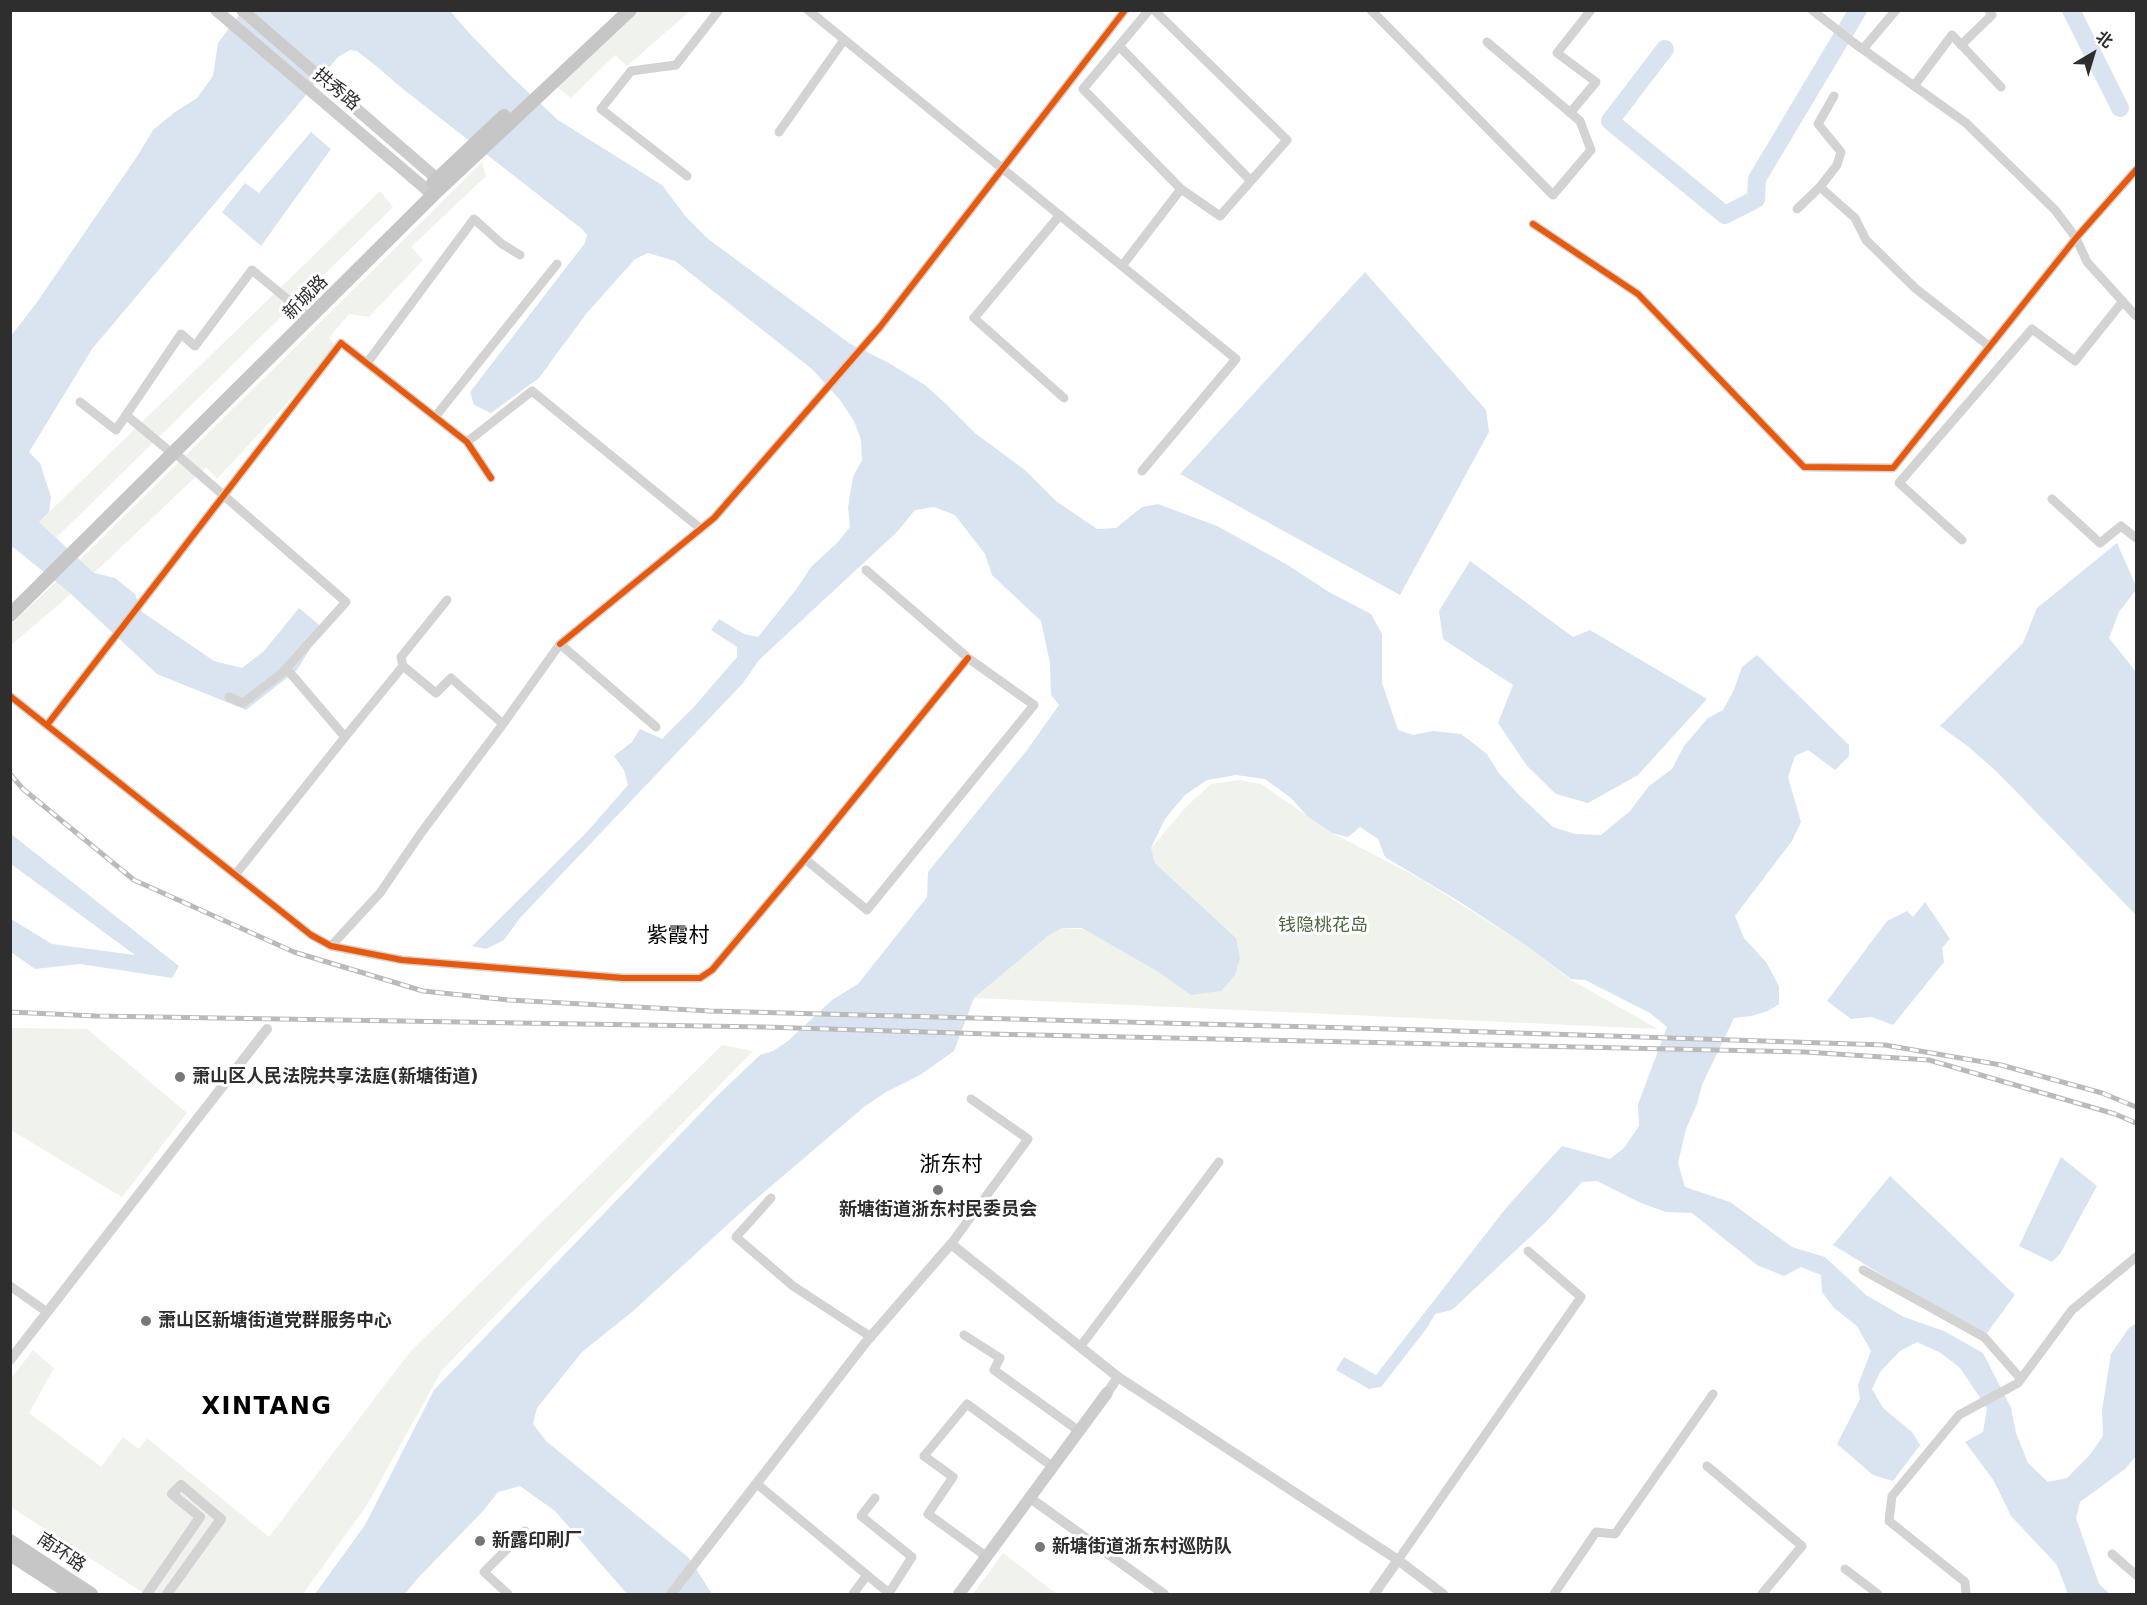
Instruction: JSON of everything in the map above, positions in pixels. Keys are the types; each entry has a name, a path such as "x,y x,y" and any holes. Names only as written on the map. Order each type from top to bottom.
{"main road":[{"name":"拱秀路","path":"242,10 441,182"},
{"name":"新城路","path":"10,615 304,314 536,92 618,10"},
{"name":"新城路","path":"536,92 630,10"},
{"name":"拱秀路","path":"217,11 430,192"},
{"name":"新城路","path":"10,604 171,451 430,192"},
{"path":"959,1594 1107,1393"},
{"name":"南环路","path":"10,1541 91,1594"},
{"name":"南环路","path":"10,1554 70,1594"}],"street":[{"path":"687,176 601,110 631,71 676,65 719,10"},
{"path":"808,10 1236,359 1142,471"},
{"path":"331,946 380,893 427,824 560,644 714,518 880,327 1125,10"},
{"path":"1149,10 1083,89 1181,189 1220,216 1287,140 1154,10"},
{"path":"1371,10 1553,195 1591,150 1580,121 1487,42"},
{"path":"1570,113 1596,82 1557,53 1591,10"},
{"path":"1863,49 1896,10"},
{"path":"1961,45 1992,15 1989,10"},
{"path":"1813,11 1966,123 2055,210 2076,238 2086,262 2136,316"},
{"path":"1914,86 1952,35 2001,87"},
{"path":"780,132 844,40"},
{"path":"1119,46 1251,181"},
{"path":"1797,209 1820,187 1837,165 1841,152 1818,124 1834,96"},
{"path":"1533,224 1638,294 1804,467 1893,468 2076,238 2136,170"},
{"path":"1820,187 1855,218 1866,240 1915,288 1989,346"},
{"path":"1122,266 1181,189"},
{"path":"1060,215 974,318 1064,398"},
{"path":"367,363 474,219 502,244 520,255"},
{"path":"435,417 557,264"},
{"path":"80,402 116,430 181,334 195,346 252,270 304,314"},
{"path":"1962,540 1899,483 2032,329 2075,361 2123,301"},
{"path":"47,725 341,343 467,442 491,478"},
{"path":"467,442 532,391 701,528"},
{"path":"126,415 225,495 346,602 286,668 243,703 229,697"},
{"path":"2052,499 2100,543 2121,526 2136,538"},
{"path":"805,859 867,910 1034,705 968,658 867,570"},
{"path":"447,600 401,657 403,666 436,693 451,678 503,724"},
{"path":"560,644 656,727"},
{"path":"10,696 311,935 331,946 402,960 623,978 700,978 712,970 805,859 968,658"},
{"path":"236,875 403,666"},
{"path":"286,668 345,737"},
{"path":"10,1360 267,1029"},
{"path":"671,1594 871,1337 951,1244 1028,1139 971,1099"},
{"path":"1080,1347 1218,1162"},
{"path":"771,1198 736,1237 793,1286 871,1337"},
{"path":"951,1244 1118,1377 1398,1560 1443,1594"},
{"path":"1374,1594 1581,1297 1528,1251"},
{"path":"1966,1594 1965,1582 1889,1521 1892,1496 1959,1414 2018,1383 2072,1310 2136,1257"},
{"path":"1863,1270 1984,1337 2021,1379"},
{"path":"10,1286 47,1312"},
{"path":"964,1335 1000,1358 993,1370 1079,1431"},
{"path":"1107,1393 1118,1377"},
{"path":"1554,1594 1596,1532 1615,1534 1713,1394"},
{"path":"987,1557 928,1514 953,1477 924,1456 967,1404 1053,1467"},
{"path":"1707,1466 1802,1545 1762,1594"},
{"path":"758,1484 889,1594 912,1557 861,1516 875,1498"},
{"path":"147,1594 200,1517 172,1494 181,1485 221,1519 167,1594"},
{"path":"1030,1498 1164,1594"},
{"path":"508,1594 484,1572 525,1531"},
{"path":"2112,1554 2136,1575"},
{"path":"1845,1569 1878,1594"},
{"path":"853,1594 867,1575"}],"green space":[{"path":"639,11 690,11 627,66 615,55 571,98 557,87"},
{"path":"482,162 486,176 411,247 423,260 369,317 349,314 329,338 337,349 217,479 206,467 94,573 80,560"},
{"path":"380,191 393,207 56,538 39,522"},
{"path":"56,582 71,594 11,645 11,624"},
{"name":"钱隐桃花岛","path":"1240,780 1261,784 1332,833 1419,878 1524,944 1571,980 1658,1029 974,998 1048,936 1062,928 1236,938 1155,863 1151,848 1187,806 1211,784"},
{"path":"10,1028 87,1029 187,1113 122,1197 11,1130"},
{"path":"722,1045 753,1051 442,1370 367,1505 303,1594 145,1594 11,1507 10,1380 33,1350 54,1368 29,1413 101,1467 123,1437 139,1449 147,1438 269,1537 410,1352"},
{"path":"1003,1553 1046,1586 1057,1594 973,1594"}],"shaded area":[{"path":"242,11 450,11 512,77 558,120 662,185 686,217 707,238 849,343 925,385 975,433 1025,470 1056,501 1097,529 1116,528 1142,507 1158,504 1217,526 1371,614 1382,634 1382,683 1398,730 1413,735 1433,731 1461,734 1487,754 1498,772 1553,827 1575,834 1601,835 1630,811 1649,786 1672,769 1684,746 1708,718 1723,710 1733,692 1742,667 1757,655 1849,745 1849,756 1835,770 1808,750 1795,756 1788,777 1801,822 1792,841 1735,916 1744,938 1766,962 1779,986 1779,1004 1768,1011 1752,1016 1734,1018 1702,1085 1686,1129 1678,1163 1685,1187 1730,1202 1792,1247 1825,1257 1866,1295 1904,1317 1944,1331 1983,1353 2011,1408 2016,1433 2028,1463 2048,1482 2067,1478 2089,1456 2103,1436 2102,1410 2111,1354 2129,1328 2136,1323 2136,1456 2125,1469 2080,1502 2076,1518 2099,1584 2110,1594 2068,1594 2057,1565 2011,1516 1994,1481 1965,1442 1983,1432 1987,1408 1960,1368 1941,1353 1917,1342 1900,1351 1880,1372 1872,1389 1883,1408 1912,1432 1920,1445 1893,1481 1873,1475 1837,1444 1860,1399 1858,1385 1871,1351 1857,1326 1834,1308 1822,1292 1821,1275 1801,1267 1784,1276 1757,1265 1692,1213 1666,1212 1641,1203 1597,1181 1582,1182 1545,1223 1452,1310 1435,1314 1427,1328 1381,1387 1369,1389 1336,1370 1344,1357 1376,1375 1506,1208 1562,1146 1610,1159 1624,1148 1639,1126 1638,1104 1667,1027 1650,1013 1585,980 1571,979 1524,944 1460,902 1385,857 1378,839 1360,827 1348,837 1332,833 1307,816 1291,798 1265,779 1236,775 1207,780 1185,795 1165,819 1151,848 1155,863 1236,938 1240,958 1235,975 1221,991 1191,995 1157,971 1082,928 1062,928 1048,936 974,998 954,1051 920,1075 886,1092 864,1107 749,1205 632,1312 582,1352 537,1408 533,1424 546,1441 689,1558 712,1594 627,1594 555,1511 520,1486 498,1492 405,1594 315,1594 365,1525 434,1390 717,1096 760,1055 773,1051 788,1041 832,1000 858,984 927,897 928,872 1027,750 1059,705 1051,695 1050,663 1041,621 992,575 985,554 955,515 934,507 915,510 897,532 759,660 743,683 520,918 504,940 486,949 472,946 586,833 628,785 624,770 614,756 632,742 640,729 662,739 693,708 737,657 737,647 711,630 719,619 744,634 758,637 811,567 838,542 850,527 848,507 853,477 862,460 861,440 854,421 840,400 812,369 675,261 648,253 635,259 586,314 539,378 491,413 474,405 470,392 585,243 587,235 357,51 350,50 338,57 92,349 29,452 40,463 51,497 49,512 39,522 94,573 115,578 135,594 142,612 214,661 242,668 264,651 299,608 323,628 297,670 246,710 157,674 71,594 13,547 11,549 11,336 37,302 153,130 197,98 213,76 218,43"},
{"path":"311,132 331,149 261,246 222,212 245,183 259,193"},
{"path":"1365,272 1486,410 1489,432 1400,595 1180,474"},
{"path":"2117,543 2136,586 2136,590 2119,612 2109,638 2136,672 2136,915 1997,772 1940,726 2023,643 2037,608"},
{"path":"1470,561 1573,637 1590,630 1707,699 1638,775 1588,803 1556,794 1527,766 1498,723 1513,685 1443,639 1439,611"},
{"path":"11,834 179,966 172,978 80,964 35,969 11,952 11,919 52,944 135,955 11,864"},
{"path":"1925,902 1950,939 1942,948 1944,962 1893,1025 1872,1017 1851,1019 1827,1001 1887,921 1907,911 1913,917"},
{"path":"2061,1157 2097,1186 2060,1254 2052,1262 2019,1246"},
{"path":"1890,1176 2015,1295 1984,1337 1833,1245"}],"waterway":[{"path":"1665,49 1610,121 1725,215 1756,199 1757,179 1858,10"},
{"path":"2071,10 2120,108"}],"railway":[{"path":"10,774 23,789 134,880 294,952 423,991 509,1000 710,1011 1885,1045 2001,1065 2102,1093 2136,1107"},
{"path":"10,1012 96,1016 764,1027 1805,1052 1929,1060 2115,1114 2136,1123"}],"cycle path":[{"path":"560,644 714,518 880,327 1125,10"},
{"path":"1533,224 1638,294 1804,467 1893,468 2076,238 2136,170"},
{"path":"47,725 341,343 467,442 491,478"},
{"path":"10,696 311,935 331,946 402,960 623,978 700,978 712,970 805,859 968,658"}],"place":[{"name":"萧山区人民法院共享法庭(新塘街道)","path":"180,1077"},
{"name":"新塘街道浙东村民委员会","path":"938,1190"},
{"name":"萧山区新塘街道党群服务中心","path":"146,1321"},
{"name":"新露印刷厂","path":"480,1541"},
{"name":"新塘街道浙东村巡防队","path":"1040,1547"}],"district":[{"name":"紫霞村","path":"678,937"},
{"name":"浙东村","path":"951,1166"},
{"name":"XINTANG","path":"267,1408"}]}
